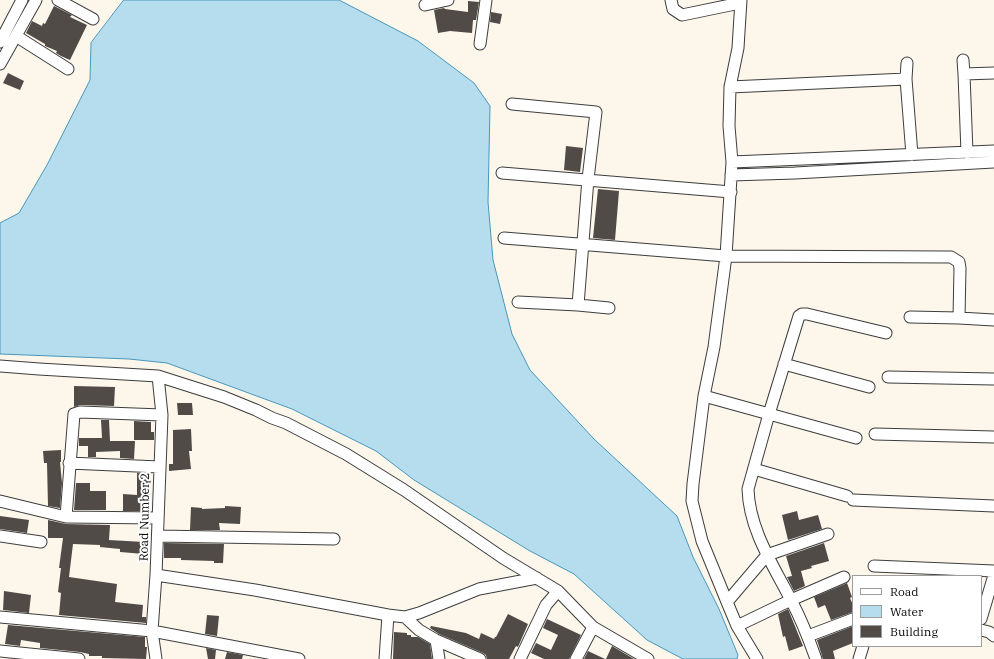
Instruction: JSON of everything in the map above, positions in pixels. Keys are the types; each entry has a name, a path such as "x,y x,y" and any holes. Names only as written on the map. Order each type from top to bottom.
{"street":[{"path":"0,42 22,0"},
{"path":"0,64 36,0"},
{"path":"58,0 93,19"},
{"path":"425,5 448,0"},
{"path":"480,44 486,0"},
{"path":"671,0 673,9 682,15 740,2 738,48 730,87 729,126 732,162 726,256 714,347 704,396 692,501 702,541 727,602 738,626 757,659"},
{"path":"16,36 68,69"},
{"path":"963,60 967,153"},
{"path":"907,62 906,79 912,155"},
{"path":"964,74 994,73"},
{"path":"730,87 906,79"},
{"path":"512,104 596,112 588,179 578,305"},
{"path":"732,162 994,151"},
{"path":"731,175 994,162"},
{"path":"502,173 730,192"},
{"path":"504,238 726,256 951,257 959,262 960,268 959,318"},
{"path":"518,302 609,308"},
{"path":"816,659 808,636 757,532 749,501 748,489 796,321 799,316 802,314 886,333"},
{"path":"910,316 994,320"},
{"path":"784,364 869,387"},
{"path":"0,366 158,376 224,397 286,423 346,454 404,490 503,558 558,591 593,627 644,658"},
{"name":"Road Number 2","path":"156,659 152,631 158,536 159,467 162,415 158,376"},
{"path":"888,377 994,380"},
{"path":"704,396 856,438"},
{"path":"66,517 74,414 162,415"},
{"path":"874,434 994,437"},
{"path":"70,463 159,467"},
{"path":"754,469 850,498 994,506"},
{"path":"0,501 66,517 158,518"},
{"path":"727,602 767,555 828,534"},
{"path":"0,536 40,542"},
{"path":"158,536 334,539"},
{"path":"874,566 994,572"},
{"path":"156,575 255,590 405,617 419,613 479,588 538,578"},
{"path":"982,616 994,575"},
{"path":"738,626 791,600 844,577"},
{"path":"520,659 546,605 558,591"},
{"path":"386,659 388,615"},
{"path":"0,617 152,631 252,655 298,659"},
{"path":"405,617 419,630 436,640 480,659"},
{"path":"808,636 852,619"},
{"path":"576,659 593,627"},
{"path":"436,640 439,659"},
{"path":"858,659 863,647"},
{"path":"0,651 79,659"}],"water":[{"path":"124,0 339,0 418,41 474,83 490,106 488,202 493,260 512,334 530,370 594,439 677,516 693,557 719,609 738,655 737,659 683,659 647,640 574,574 530,551 414,480 376,451 292,409 167,363 129,359 0,354 0,223 19,213 47,165 90,80 91,43"}],"building":[{"path":"468,1 479,2 476,20 473,20 472,33 450,31 438,33 434,10 444,8 468,12"},
{"path":"54,6 72,15 70,17 87,25 70,60 56,53 57,51 45,46 45,44 26,33 32,21 42,26 43,23 45,24"},
{"path":"491,12 502,14 500,24 490,22"},
{"path":"8,73 24,81 20,90 3,83"},
{"path":"566,146 583,148 580,172 564,170"},
{"path":"598,189 619,191 615,240 593,238"},
{"path":"74,386 115,387 114,406 80,405 74,407"},
{"path":"177,403 192,403 193,415 178,415"},
{"path":"101,420 109,420 110,441 135,441 134,459 120,458 120,451 96,452 96,457 88,457 88,446 79,446 79,438 102,438"},
{"path":"134,421 151,422 151,432 154,432 154,440 134,440"},
{"path":"191,429 192,451 189,451 191,469 169,471 169,464 173,464 173,430"},
{"path":"61,450 60,462 62,483 60,508 48,506 47,463 44,463 43,451"},
{"path":"137,473 151,474 149,510 123,511 123,494 137,495"},
{"path":"76,483 90,483 90,491 106,491 106,510 74,510"},
{"path":"225,506 241,507 240,524 219,523 220,530 190,530 191,507 202,509 225,508"},
{"path":"797,511 799,520 818,515 822,529 788,540 782,515"},
{"path":"0,516 29,520 27,533 0,529"},
{"path":"48,520 66,524 110,525 109,540 144,542 144,554 120,552 120,549 100,547 100,545 73,544 69,577 117,584 115,602 143,605 142,617 146,617 146,623 59,615 61,593 58,592 61,568 59,568 63,538 48,538"},
{"path":"164,543 224,544 223,563 214,563 214,561 181,560 181,558 164,558"},
{"path":"824,543 829,561 811,566 812,568 801,571 805,586 794,591 787,577 792,576 786,556"},
{"path":"847,583 852,597 850,598 852,603 852,612 831,620 825,605 818,608 814,597"},
{"path":"4,591 31,595 29,613 3,610"},
{"path":"788,609 803,646 789,651 785,636 783,637 778,614"},
{"path":"508,614 528,624 518,647 516,646 509,659 487,659 486,655 483,653 439,634 430,628 431,626 466,633 479,639 481,633 494,639"},
{"path":"207,615 219,616 217,636 205,634"},
{"path":"547,619 581,635 569,659 544,659 531,653 536,643 551,650 558,635 543,628"},
{"path":"8,625 145,637 145,647 147,647 146,659 102,658 102,656 89,656 89,654 80,652 40,648 40,643 21,640 20,646 5,644"},
{"path":"852,626 852,643 833,651 835,659 823,659 817,640"},
{"path":"394,632 407,633 407,635 411,635 411,637 418,637 430,644 432,659 393,659"},
{"path":"612,646 634,659 606,659"},
{"path":"206,648 216,650 215,659 208,659"},
{"path":"588,651 605,659 584,659"},
{"path":"227,652 243,655 242,659 225,659"}]}
